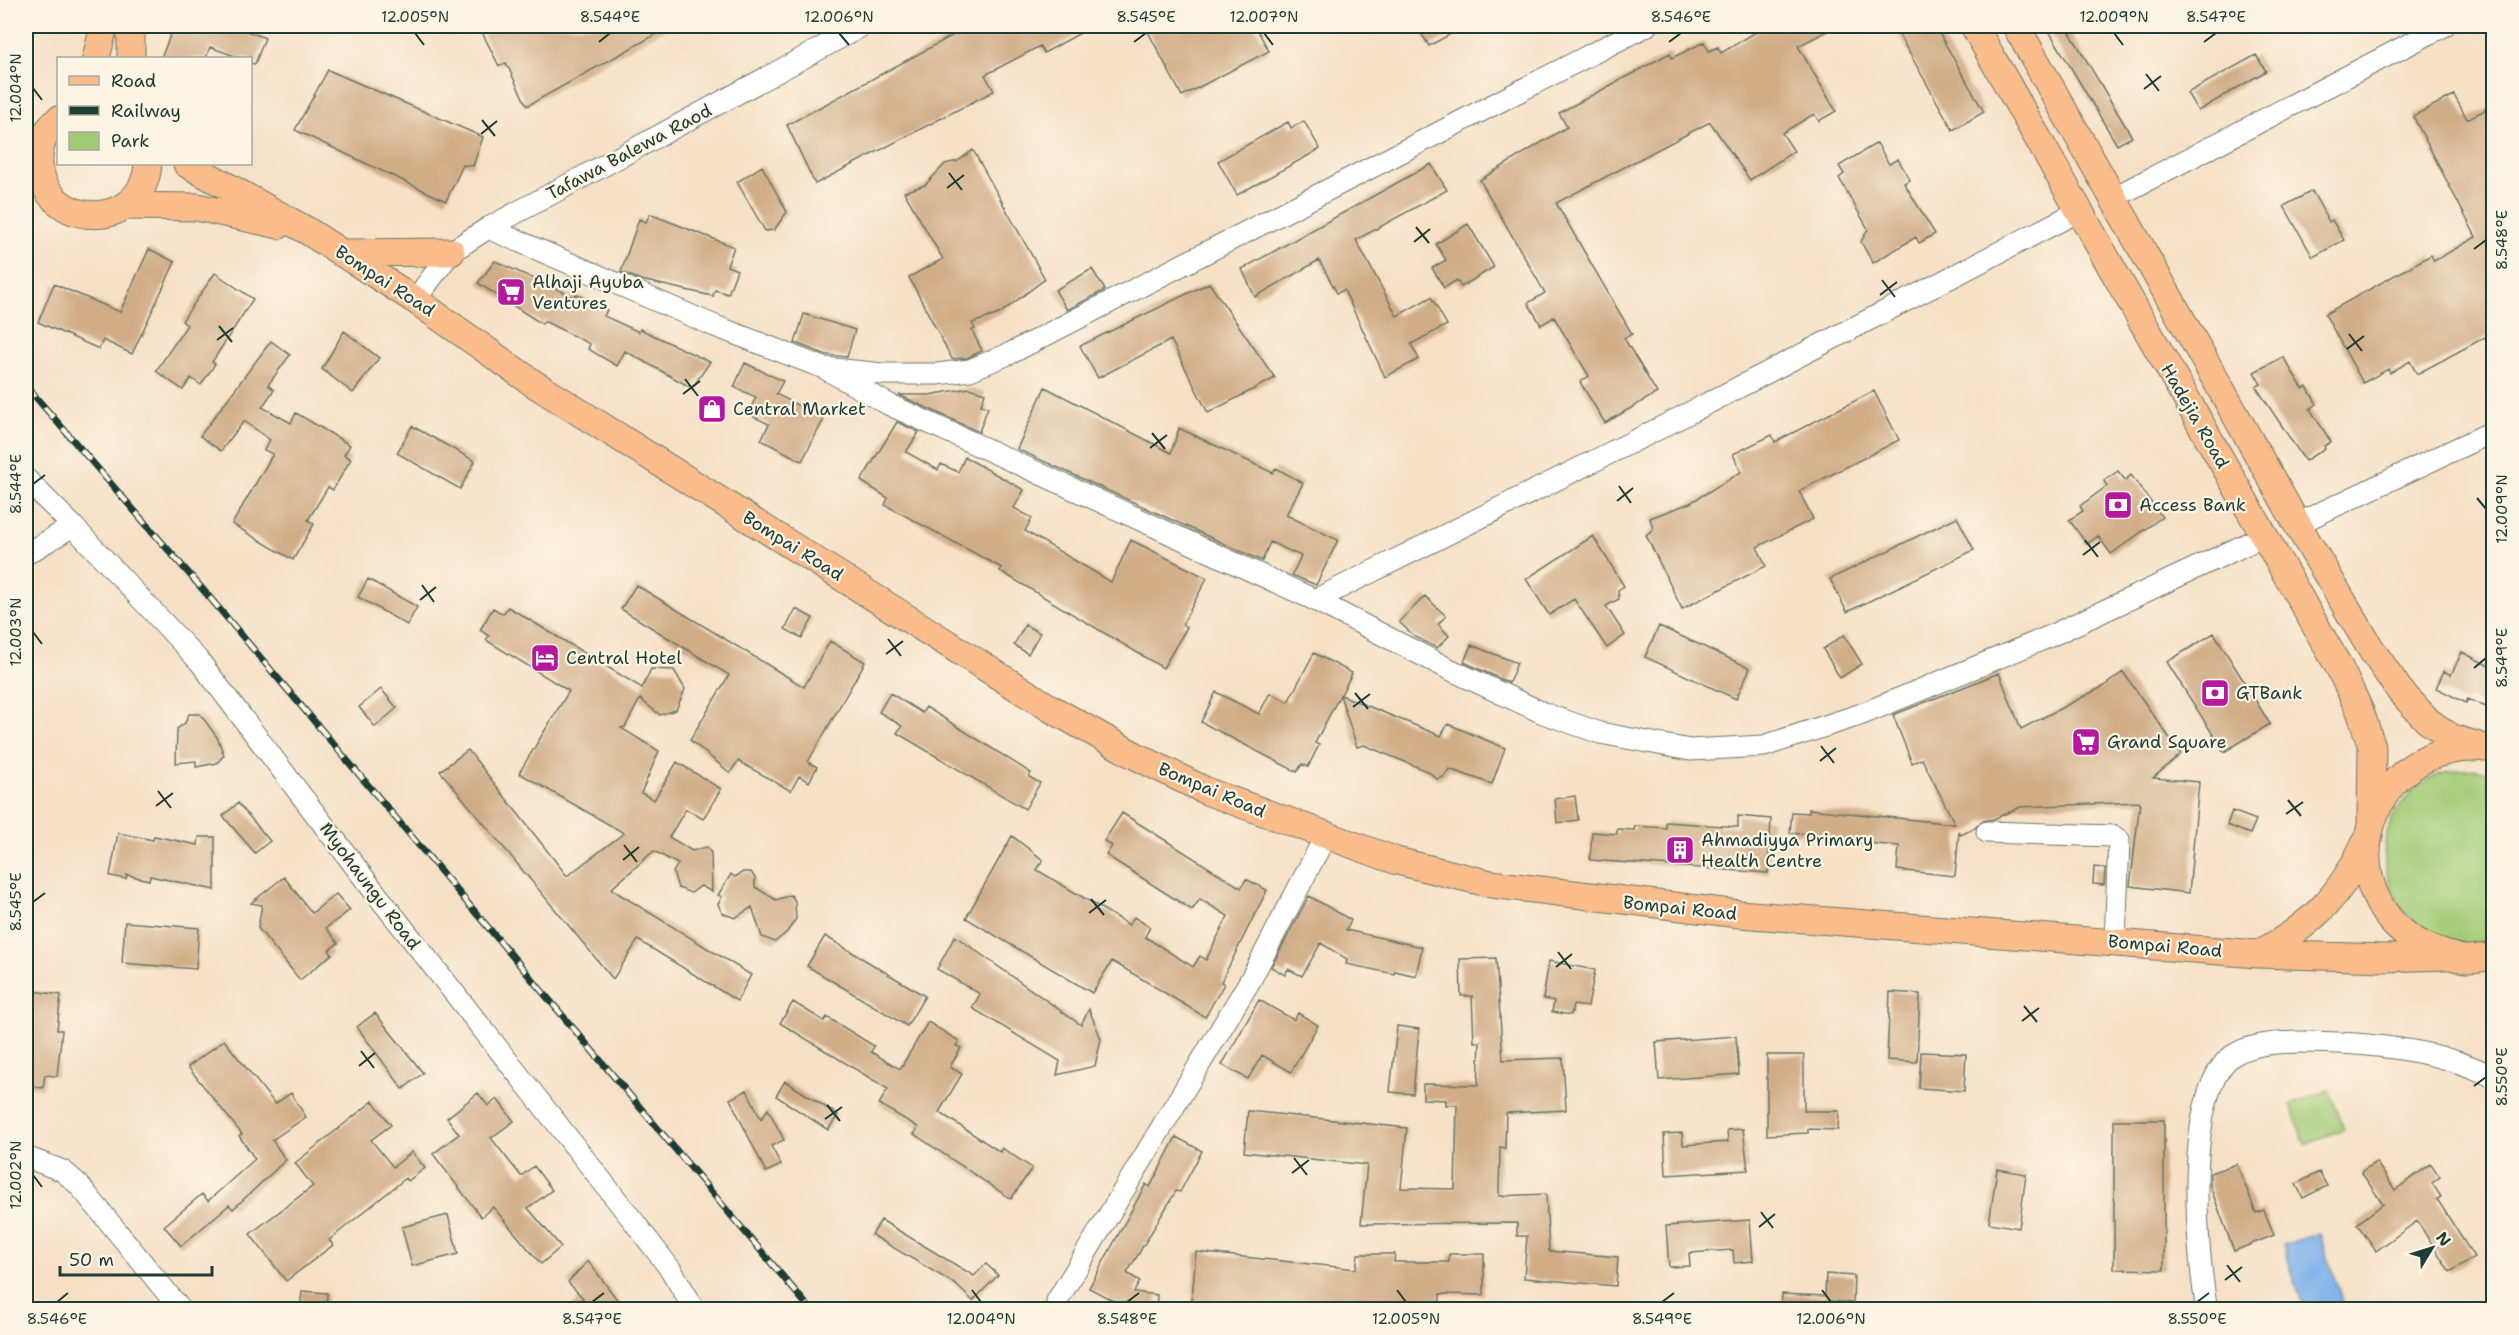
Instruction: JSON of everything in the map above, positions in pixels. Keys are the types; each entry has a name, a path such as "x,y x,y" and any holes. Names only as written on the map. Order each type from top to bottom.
{"main road":[{"path":"96,57 104,26"},
{"path":"131,26 131,57"},
{"name":"Hadejia Road","path":"1974,26 2339,667 2360,711 2372,747 2369,877 2384,912 2411,940 2456,957"},
{"name":"Hadejia Road","path":"2016,26 2297,524 2371,649 2400,691 2428,721 2452,738 2489,749"},
{"path":"44,127 40,173 46,188 56,200"},
{"path":"26,181 71,211 90,215 108,214 125,206 139,192 147,174 148,165"},
{"name":"Bompai Road","path":"189,165 306,230 415,300 533,383 1050,708 1134,755 1206,791 1397,861 1491,884 1739,914 2258,954 2493,957"},
{"path":"125,206 197,207 306,230"},
{"path":"341,253 451,252"},
{"path":"2258,954 2280,943 2325,908 2353,870 2369,829 2391,786 2404,772 2428,756 2456,748 2489,749"},
{"path":"2456,957 2493,974"}],"street":[{"name":"Tafawa Balewa Raod","path":"415,300 451,252 488,228 862,26"},
{"path":"824,368 883,374 937,374 970,370 1011,353 1646,26"},
{"path":"2112,198 2444,26"},
{"path":"1315,600 1662,427 2079,212"},
{"path":"488,228 715,326 824,368 888,404 1315,600 1447,668 1543,713 1600,733 1690,750 1764,746 1862,714 2046,638 2264,537"},
{"path":"2297,524 2493,431"},
{"name":"Myohaungu Road","path":"26,479 73,525 200,662 367,882 650,1242 695,1310"},
{"path":"26,554 73,525"},
{"path":"1987,832 2113,836 2119,840 2115,942"},
{"path":"1057,1301 1251,979 1326,835"},
{"path":"2206,1310 2197,1163 2208,1091 2235,1054 2258,1046 2366,1044 2456,1060 2493,1077"},
{"path":"26,1157 63,1171 79,1185 181,1310"}],"green space":[{"path":"2474,769 2493,773 2493,940 2463,943 2436,936 2414,921 2397,900 2387,874 2385,847 2392,820 2413,791 2442,773"},
{"path":"2329,1090 2344,1129 2305,1144 2290,1105"}],"water":[{"path":"2319,1233 2345,1309 2304,1309 2283,1245"}],"building":[{"path":"174,26 234,26 265,38 255,64 252,63 252,57 237,57 210,47 206,57 161,57"},
{"path":"479,26 671,26 527,106 506,63 499,66"},
{"path":"970,26 1093,26 1044,53 1040,46 985,75 994,91 815,184 787,125"},
{"path":"1145,26 1255,26 1269,51 1182,96"},
{"path":"1417,26 1465,26 1429,46"},
{"path":"1766,26 1837,26 1798,46 1836,111 1819,121 1814,114 1782,133 1794,151 1750,180 1710,122 1556,203 1632,334 1624,338 1657,393 1605,423 1580,382 1589,376 1554,317 1541,325 1528,303 1545,293 1480,180 1567,127 1559,113 1670,53 1672,58 1704,42 1709,51 1718,47 1721,53"},
{"path":"1894,26 1935,26 1984,112 1953,130"},
{"path":"2046,26 2066,26 2132,137 2117,145"},
{"path":"2256,55 2266,71 2198,111 2187,93"},
{"path":"328,70 483,137 473,166 463,165 446,201 295,130"},
{"path":"2454,95 2467,119 2493,106 2493,333 2417,374 2410,361 2390,373 2388,369 2363,383 2325,314 2431,255 2434,261 2476,237 2413,116"},
{"path":"1304,121 1320,149 1237,195 1218,161 1288,122 1291,128"},
{"path":"1877,143 1889,164 1898,159 1910,180 1904,183 1935,234 1919,243 1916,237 1873,263 1861,242 1868,229 1839,178 1844,174 1839,166"},
{"path":"973,150 1045,279 999,314 972,323 975,329 972,330 982,351 967,358 952,359 909,277 943,259 904,192 925,185 945,164 958,161"},
{"path":"1431,164 1447,190 1356,240 1397,316 1431,297 1447,325 1411,344 1419,359 1385,377 1344,290 1337,293 1319,260 1255,297 1242,269"},
{"path":"762,166 787,212 774,230 765,231 737,182"},
{"path":"2312,191 2329,222 2332,220 2344,240 2313,257 2284,206"},
{"path":"650,214 734,247 727,266 737,270 728,294 715,290 713,296 641,280 621,272 639,219 646,222"},
{"path":"1468,224 1494,267 1461,287 1457,280 1444,288 1432,268 1446,260 1436,244"},
{"path":"149,249 175,262 132,354 103,340 99,349 38,322 54,284 120,312"},
{"path":"495,261 574,297 576,294 607,310 604,316 639,332 640,329 710,362 692,388 625,351 617,366 588,349 590,344 544,321 542,324 478,283"},
{"path":"1092,269 1105,290 1067,310 1055,290"},
{"path":"215,273 253,299 212,362 215,364 201,385 191,378 183,390 156,371 187,325 182,321"},
{"path":"1209,283 1275,378 1208,413 1171,340 1098,378 1080,346"},
{"path":"804,314 855,330 847,357 827,355 795,343"},
{"path":"344,331 379,358 353,393 322,369"},
{"path":"271,341 290,355 268,385 274,390 262,407 291,423 296,413 350,445 344,455 351,459 333,490 328,487 308,520 314,524 293,560 232,524 273,454 264,450 270,440 244,421 221,451 200,436"},
{"path":"2283,357 2303,389 2307,387 2317,404 2310,409 2331,442 2305,461 2256,387 2261,384 2254,372"},
{"path":"745,363 783,381 776,394 824,419 802,461 761,440 769,424 748,414 756,397 734,387"},
{"path":"1045,387 1171,453 1179,428 1273,473 1276,468 1303,483 1286,515 1338,540 1316,585 1292,575 1301,556 1270,542 1262,561 1017,449"},
{"path":"969,388 985,393 981,405 988,407 979,432 899,395 929,395"},
{"path":"1874,391 1899,440 1799,491 1813,519 1757,547 1766,566 1682,609 1646,535 1653,529 1650,518 1690,503 1741,472 1733,454 1772,435 1775,442"},
{"path":"897,422 919,432 906,452 938,470 941,464 958,472 965,457 1024,490 1014,508 1032,518 1025,531 1111,582 1131,540 1207,578 1182,625 1187,627 1163,668 1000,571 1002,568 885,505 888,498 861,481"},
{"path":"412,426 475,461 460,489 397,453"},
{"path":"2118,471 2125,480 2131,475 2162,517 2111,554 2098,536 2087,544 2069,520 2083,511 2080,506 2107,486 2104,481"},
{"path":"1957,517 1974,550 1847,612 1830,579"},
{"path":"1593,536 1624,586 1618,590 1619,599 1606,606 1625,635 1607,648 1574,599 1549,615 1526,579"},
{"path":"368,579 417,607 407,625 358,597"},
{"path":"636,585 804,687 830,641 865,662 808,762 817,767 809,782 799,776 791,791 738,761 730,773 690,740 729,675 621,609"},
{"path":"1425,596 1446,616 1438,624 1449,636 1437,648 1414,636 1399,622"},
{"path":"508,607 642,688 651,669 674,670 685,689 676,710 660,715 640,699 625,727 621,728 659,751 641,793 654,800 677,762 721,789 703,819 686,809 669,837 692,851 707,847 711,853 712,892 701,886 691,893 678,888 673,872 678,864 654,851 611,889 751,975 737,1001 638,940 613,979 440,771 468,750 567,876 624,833 519,773 569,691 486,640 489,636 480,630 493,608 503,614"},
{"path":"796,609 813,618 802,638 785,629"},
{"path":"1025,625 1040,633 1028,654 1014,645"},
{"path":"1659,626 1750,668 1736,699 1645,657"},
{"path":"2214,633 2270,724 2224,752 2167,662"},
{"path":"1844,635 1862,664 1840,678 1823,649"},
{"path":"1471,645 1517,663 1509,683 1464,662"},
{"path":"2462,652 2493,668 2493,710 2468,699 2466,703 2436,688 2444,671 2451,675"},
{"path":"1314,653 1352,673 1341,695 1441,736 1448,724 1505,748 1492,784 1449,769 1444,777 1437,779 1427,771 1364,745 1357,747 1340,695 1315,743 1319,745 1308,767 1302,764 1297,772 1201,722 1216,692 1259,714 1270,693 1288,702"},
{"path":"2123,672 2181,754 2153,778 2199,782 2189,893 2130,886 2140,802 2020,807 1994,819 1982,821 1975,828 1961,835 1959,832 1955,876 1897,870 1899,846 1820,839 1820,835 1790,833 1792,812 1809,813 1809,809 1955,824 1922,759 1912,763 1893,715 1999,673 2021,729 2104,686"},
{"path":"381,689 397,708 375,727 359,707"},
{"path":"890,693 922,713 926,707 1031,773 1029,777 1040,783 1025,809 897,733 902,726 879,712"},
{"path":"189,714 200,714 217,737 224,755 217,763 196,767 196,761 176,763 177,729 185,723"},
{"path":"1575,796 1578,820 1557,823 1555,799"},
{"path":"238,803 270,841 255,853 223,816"},
{"path":"2232,811 2256,820 2250,834 2227,825"},
{"path":"1122,813 1241,888 1246,879 1267,890 1221,982 1224,984 1205,1017 1112,961 1092,993 966,918 1012,836 1043,860 1037,870 1129,925 1134,917 1150,927 1145,937 1193,967 1200,956 1206,960 1228,916 1200,899 1192,910 1106,855 1112,846 1104,841"},
{"name":"Ahmadiyya Primary Health Centre","path":"1738,816 1771,819 1768,873 1590,860 1592,832 1617,834 1617,829 1634,830 1635,826 1666,828 1666,822 1738,827"},
{"path":"118,833 153,840 154,836 198,845 199,837 215,837 215,890 150,876 149,880 127,875 126,879 110,876"},
{"path":"2094,867 2105,868 2104,885 2093,884"},
{"path":"743,872 751,872 755,878 755,887 776,900 791,895 795,901 796,919 787,932 775,942 762,937 752,907 735,918 722,913 718,904 722,897 718,895 731,874 735,877"},
{"path":"284,877 312,913 336,894 350,910 326,928 338,943 329,950 332,954 300,980 258,928 262,905 251,903"},
{"path":"1309,896 1351,920 1346,930 1422,947 1416,976 1346,964 1347,959 1321,943 1302,976 1288,969 1285,975 1271,967"},
{"path":"125,922 199,928 196,969 122,963"},
{"path":"825,936 925,996 907,1026 807,966"},
{"path":"955,936 1081,1025 1089,1009 1101,1039 1095,1066 1057,1075 1060,1061 972,1008 980,994 937,969"},
{"path":"1496,958 1503,1060 1563,1058 1566,1110 1506,1113 1505,1148 1500,1147 1499,1196 1546,1194 1549,1251 1618,1257 1616,1286 1524,1278 1527,1236 1517,1236 1517,1223 1361,1224 1367,1165 1244,1152 1248,1111 1407,1128 1401,1188 1455,1189 1457,1105 1446,1105 1446,1100 1423,1099 1423,1084 1478,1085 1480,1042 1474,1042 1472,996 1461,996 1460,959"},
{"path":"1549,961 1595,970 1588,1007 1573,1005 1571,1015 1552,1012 1554,1001 1543,999"},
{"path":"26,990 61,995 57,1030 62,1030 57,1076 45,1075 43,1088 26,1086"},
{"path":"1890,992 1920,994 1917,1062 1887,1060"},
{"path":"1259,1000 1294,1020 1298,1013 1318,1025 1291,1072 1262,1055 1248,1079 1222,1065"},
{"path":"793,1002 824,1021 827,1017 874,1046 871,1052 900,1069 928,1022 959,1041 956,1046 961,1048 950,1067 962,1074 939,1112 1000,1152 1002,1148 1032,1168 1011,1199 914,1134 918,1127 879,1104 888,1089 780,1023"},
{"path":"375,1013 423,1073 403,1089 357,1027"},
{"path":"1397,1026 1419,1029 1413,1094 1390,1092"},
{"path":"1736,1036 1739,1074 1659,1080 1656,1042"},
{"path":"224,1040 275,1104 291,1093 306,1117 272,1140 286,1160 233,1209 229,1205 181,1246 164,1226 202,1194 208,1201 255,1159 239,1136 242,1134 188,1067"},
{"path":"1921,1052 1966,1054 1964,1091 1919,1088"},
{"path":"1767,1055 1804,1055 1804,1111 1839,1111 1838,1130 1808,1129 1808,1133 1767,1135"},
{"path":"785,1081 838,1115 828,1130 776,1096"},
{"path":"747,1090 761,1119 768,1109 784,1140 771,1146 781,1165 766,1172 730,1099"},
{"path":"478,1093 488,1106 497,1099 514,1121 491,1138 521,1176 534,1166 552,1190 528,1208 561,1247 541,1264 493,1207 481,1217 433,1154 459,1134 447,1118"},
{"path":"373,1101 391,1125 371,1140 393,1167 412,1152 425,1168 408,1181 406,1178 329,1240 333,1245 286,1281 250,1234 313,1186 295,1163"},
{"path":"2114,1120 2164,1120 2164,1270 2114,1269"},
{"path":"1743,1129 1748,1170 1666,1175 1664,1134 1682,1133 1683,1145 1728,1142 1727,1130"},
{"path":"1176,1137 1202,1151 1180,1192 1176,1191 1127,1273 1140,1281 1134,1292 1157,1295 1156,1310 1127,1308 1089,1288 1146,1184 1150,1187"},
{"path":"2376,1162 2395,1190 2431,1164 2440,1177 2432,1183 2441,1197 2437,1199 2474,1257 2450,1272 2417,1221 2376,1251 2357,1224 2383,1204 2361,1172"},
{"path":"2237,1164 2256,1213 2264,1210 2274,1235 2234,1251 2210,1186 2210,1173"},
{"path":"1997,1169 2026,1174 2019,1228 1989,1223"},
{"path":"2319,1172 2327,1186 2303,1198 2296,1184"},
{"path":"448,1215 458,1254 412,1266 402,1227"},
{"path":"881,1220 974,1276 986,1264 998,1275 973,1301 955,1284 872,1235"},
{"path":"1750,1220 1753,1261 1734,1263 1733,1250 1689,1253 1690,1266 1669,1267 1666,1226"},
{"path":"1196,1252 1356,1269 1358,1254 1395,1254 1394,1262 1449,1262 1449,1254 1484,1254 1484,1295 1440,1294 1440,1309 1191,1310"},
{"path":"588,1261 625,1310 566,1310 583,1298 568,1282"},
{"path":"1826,1274 1854,1276 1853,1303 1830,1301 1830,1310 1781,1310 1782,1294 1825,1296"},
{"path":"302,1291 327,1293 326,1310 300,1310"}],"railway":[{"path":"26,386 211,599 811,1310"}],"place":[{"name":"Alhaji Ayuba Ventures","path":"511,292"},
{"name":"Central Market","path":"712,409"},
{"name":"Access Bank","path":"2118,505"},
{"name":"Central Hotel","path":"545,658"},
{"name":"GTBank","path":"2215,693"},
{"name":"Grand Square","path":"2086,742"},
{"name":"Ahmadiyya Primary Health Centre","path":"1680,850"}]}
